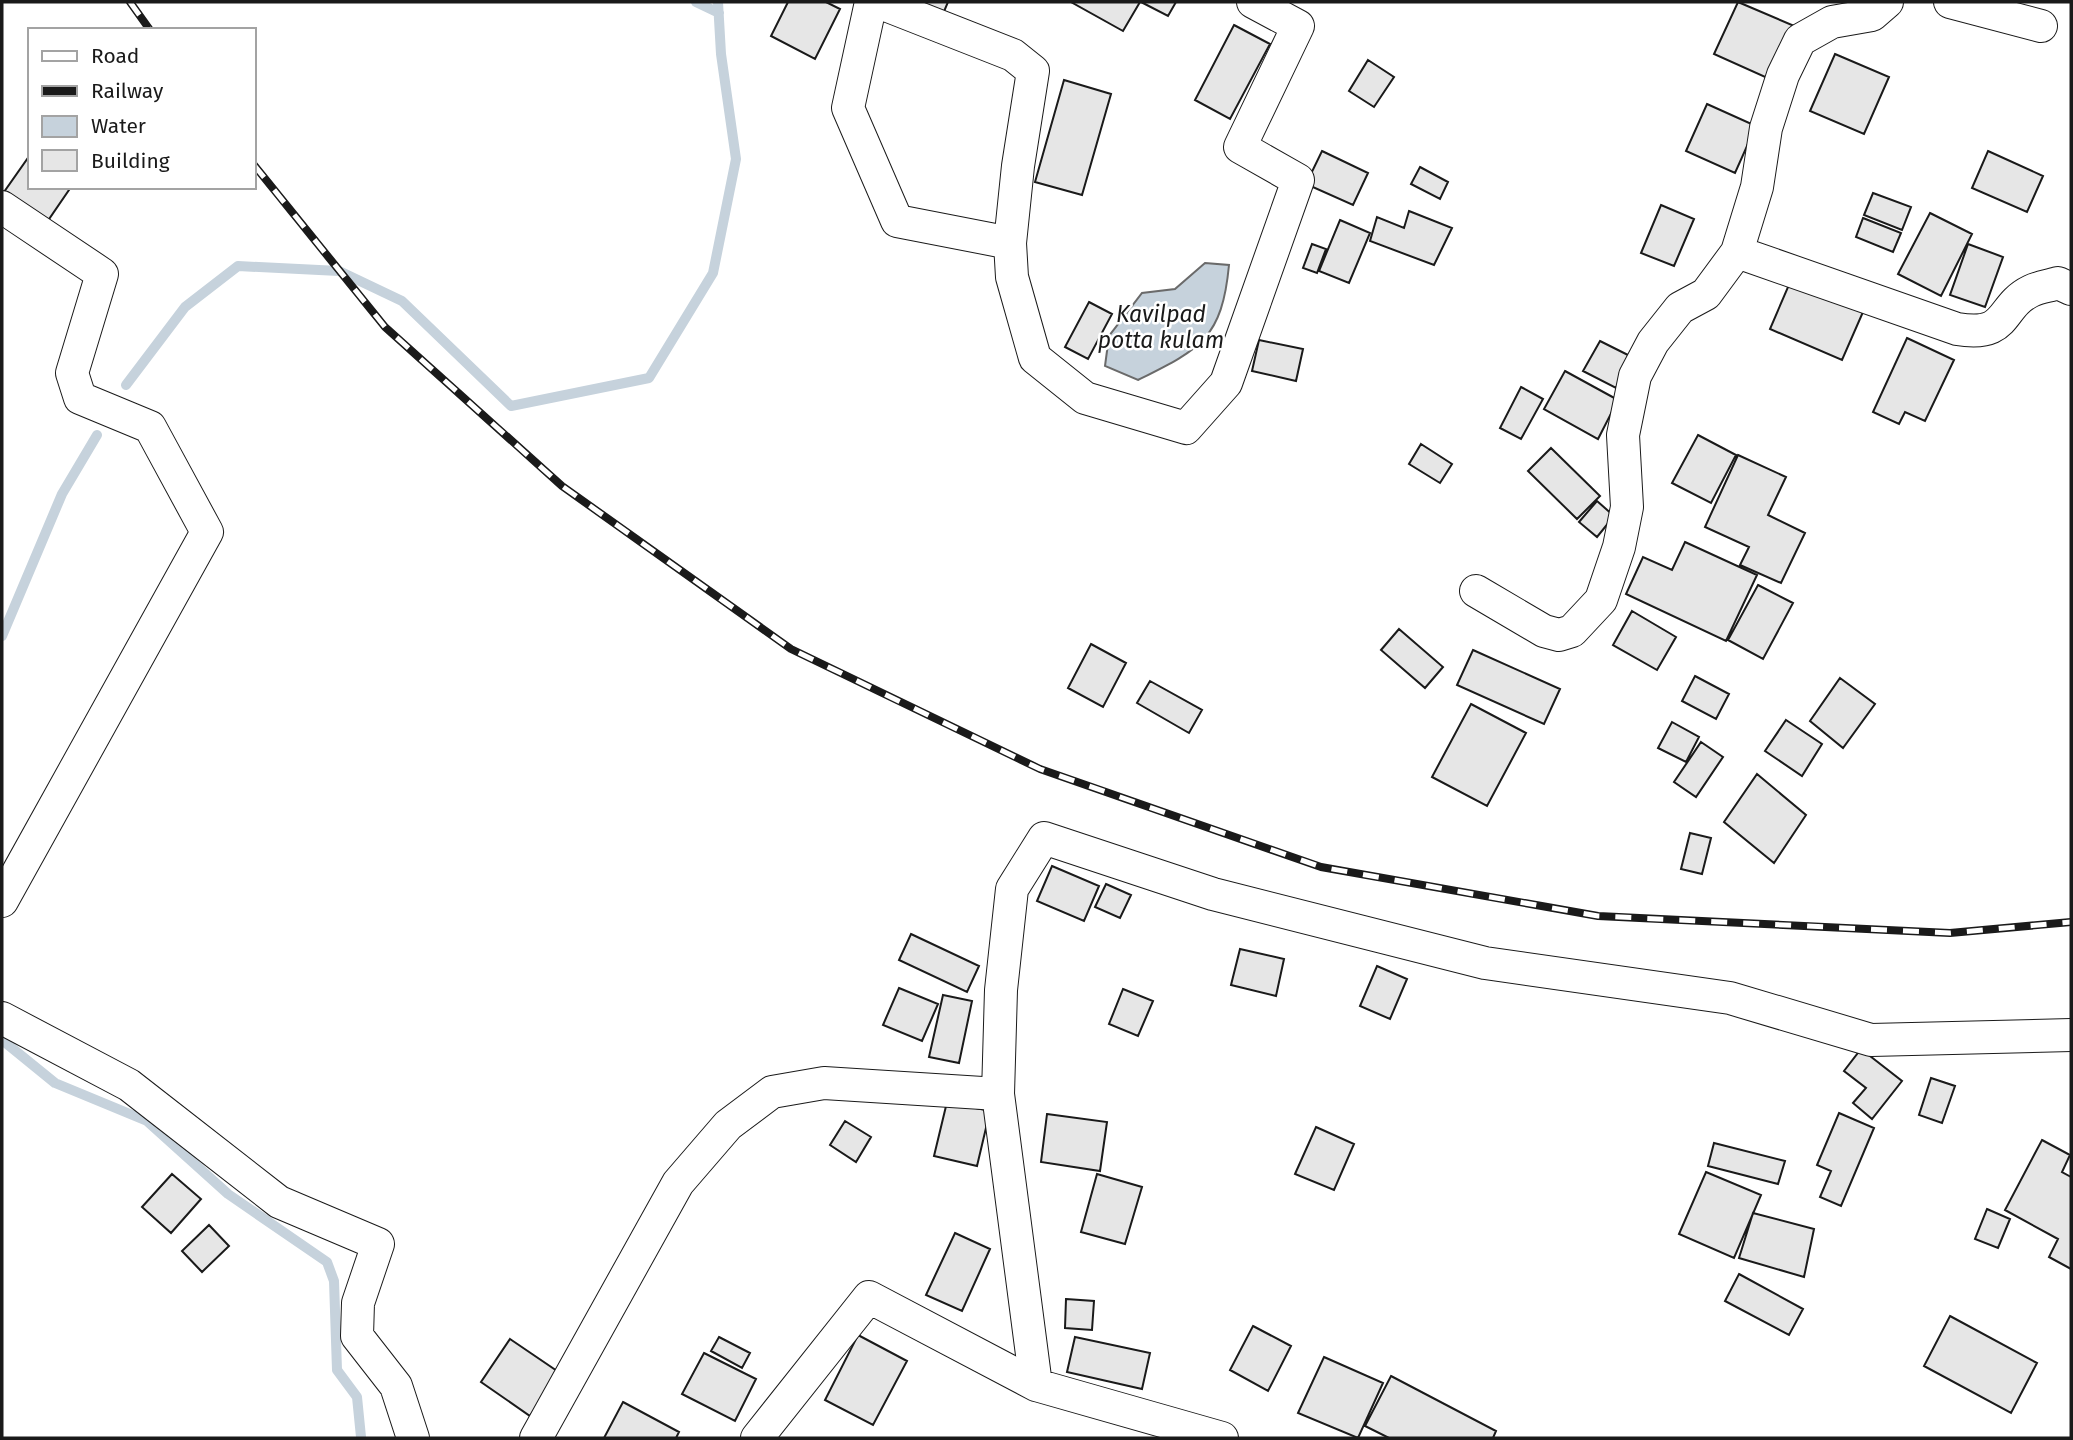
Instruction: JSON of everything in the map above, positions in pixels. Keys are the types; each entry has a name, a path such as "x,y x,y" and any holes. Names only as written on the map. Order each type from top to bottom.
{"street":[{"path":"871,2 848,108 897,221 1010,243"},
{"path":"878,2 1013,55 1033,71 1017,166 1010,243 1012,277 1035,358 1085,398 1186,428 1226,383 1298,180 1240,146 1306,14 1253,2"},
{"path":"1476,591 1544,631 1559,635 1572,631 1601,600 1619,547 1627,507 1623,435 1635,376 1653,342 1680,308 1706,294 1737,253 1757,187 1766,128 1783,75 1800,40 1832,22 1872,15 1887,2"},
{"path":"1950,2 2041,26"},
{"path":"2,206 103,274 72,373 80,398 150,427 207,532 2,901"},
{"path":"1737,253 1957,329 1979,333 2001,321 2029,292 2058,283 2071,289"},
{"path":"1036,1385 998,1094 1001,990 1012,889 1044,838 1213,894 1485,963 1730,998 1871,1040 2071,1035"},
{"path":"2,1018 129,1085 279,1202 378,1244 358,1303 357,1336 396,1386 413,1438"},
{"path":"536,1438 678,1183 728,1125 772,1092 824,1083 998,1094"},
{"path":"757,1438 869,1297 1036,1385 1222,1438"}],"water":[{"name":"Kavilpad potta kulam","path":"1205,263 1229,265 1221,310 1204,339 1192,350 1138,380 1105,366 1109,336 1142,293 1175,289"}],"building":[{"path":"788,2 826,2 840,9 815,59 771,36"},
{"path":"916,2 948,2 943,14"},
{"path":"1071,2 1140,2 1123,31"},
{"path":"1141,2 1176,2 1168,16"},
{"path":"1738,2 1799,28 1774,81 1714,54"},
{"path":"1234,25 1270,44 1230,119 1195,100"},
{"path":"1835,54 1889,77 1864,134 1810,111"},
{"path":"1368,60 1394,77 1374,107 1349,91"},
{"path":"1064,80 1111,94 1082,195 1035,182"},
{"path":"1707,104 1756,126 1735,173 1686,151"},
{"path":"1322,151 1368,173 1353,205 1306,184"},
{"path":"1988,151 2043,176 2027,212 1972,188"},
{"path":"28,158 28,189 70,189 47,222 4,192"},
{"path":"1420,167 1448,182 1440,199 1411,184"},
{"path":"1873,193 1911,207 1902,230 1864,215"},
{"path":"1661,205 1694,219 1674,266 1641,253"},
{"path":"1409,211 1452,228 1434,265 1370,241 1377,217 1404,228"},
{"path":"1930,213 1972,234 1941,296 1898,274"},
{"path":"1863,218 1901,233 1893,252 1856,237"},
{"path":"1340,220 1370,233 1349,283 1319,271"},
{"path":"1312,244 1326,249 1317,273 1303,268"},
{"path":"1968,244 2003,257 1985,307 1950,295"},
{"path":"1791,280 1863,312 1842,360 1770,329"},
{"path":"1089,302 1112,314 1088,359 1065,347"},
{"path":"1907,338 1954,360 1925,421 1905,412 1899,424 1873,412"},
{"path":"1259,340 1303,349 1296,381 1252,371"},
{"path":"1600,341 1632,357 1616,388 1583,371"},
{"path":"1565,371 1618,400 1598,439 1544,409"},
{"path":"1521,387 1543,399 1521,439 1500,428"},
{"path":"1698,435 1736,455 1711,503 1672,483"},
{"path":"1421,444 1452,464 1440,483 1409,464"},
{"path":"1551,448 1600,496 1577,519 1528,471"},
{"path":"1738,455 1786,477 1768,515 1805,533 1781,583 1740,565 1749,547 1705,527"},
{"path":"1597,501 1614,516 1597,537 1579,522"},
{"path":"1685,542 1757,575 1726,641 1626,594 1643,557 1672,570"},
{"path":"1758,585 1793,603 1763,659 1728,640"},
{"path":"1632,611 1676,637 1657,670 1613,645"},
{"path":"1399,629 1443,667 1425,688 1381,650"},
{"path":"1091,644 1126,663 1103,707 1068,688"},
{"path":"1473,650 1560,689 1544,724 1457,685"},
{"path":"1695,676 1729,694 1716,719 1682,701"},
{"path":"1840,678 1875,704 1843,748 1810,721"},
{"path":"1150,681 1202,710 1189,733 1137,703"},
{"path":"1471,704 1526,733 1487,806 1432,777"},
{"path":"1786,720 1822,744 1802,776 1765,751"},
{"path":"1672,722 1699,737 1686,762 1658,748"},
{"path":"1701,742 1723,757 1696,797 1674,782"},
{"path":"1757,774 1806,815 1774,863 1724,822"},
{"path":"1690,833 1711,838 1702,874 1681,869"},
{"path":"1052,866 1099,886 1084,921 1037,901"},
{"path":"1106,884 1131,895 1120,918 1095,907"},
{"path":"911,934 979,966 967,992 899,960"},
{"path":"1240,949 1284,959 1276,996 1231,985"},
{"path":"1377,966 1407,979 1390,1019 1360,1006"},
{"path":"899,988 938,1004 922,1041 883,1025"},
{"path":"1123,989 1153,1001 1138,1036 1109,1024"},
{"path":"943,995 972,1001 959,1063 929,1057"},
{"path":"1861,1049 1902,1081 1872,1119 1853,1103 1866,1088 1844,1071"},
{"path":"1931,1078 1955,1086 1942,1123 1919,1115"},
{"path":"947,1102 990,1111 977,1166 934,1156"},
{"path":"1839,1113 1874,1128 1841,1206 1820,1197 1831,1171 1817,1165"},
{"path":"1047,1114 1107,1122 1100,1171 1041,1162"},
{"path":"845,1121 871,1137 856,1162 830,1145"},
{"path":"1316,1127 1354,1144 1334,1190 1295,1174"},
{"path":"2042,1140 2070,1155 2062,1172 2071,1177 2071,1269 2049,1257 2058,1239 2005,1210"},
{"path":"1714,1143 1785,1161 1778,1184 1708,1166"},
{"path":"1706,1172 1761,1195 1734,1258 1679,1234"},
{"path":"172,1174 201,1199 171,1233 142,1207"},
{"path":"1097,1174 1142,1187 1125,1244 1081,1232"},
{"path":"1987,1209 2010,1219 1998,1248 1975,1239"},
{"path":"1753,1213 1814,1229 1804,1277 1739,1258"},
{"path":"209,1225 229,1246 202,1272 182,1251"},
{"path":"955,1233 990,1249 962,1311 926,1295"},
{"path":"1739,1274 1803,1309 1789,1335 1725,1301"},
{"path":"1066,1299 1094,1301 1092,1330 1065,1328"},
{"path":"1950,1316 2037,1363 2011,1413 1924,1366"},
{"path":"1253,1326 1291,1346 1268,1391 1230,1370"},
{"path":"858,1335 907,1361 873,1425 825,1400"},
{"path":"719,1337 750,1353 742,1368 711,1351"},
{"path":"1075,1337 1150,1353 1142,1389 1067,1372"},
{"path":"510,1339 560,1373 530,1416 481,1382"},
{"path":"704,1353 756,1379 735,1421 682,1394"},
{"path":"1324,1357 1383,1383 1358,1438 1298,1413"},
{"path":"1391,1376 1496,1431 1493,1438 1389,1438 1365,1426"},
{"path":"623,1402 679,1432 676,1438 604,1438"}],"waterway":[{"path":"696,2 719,13"},
{"path":"126,385 185,307 238,266 339,271 402,301 511,406 649,378 713,273 736,159 721,54 718,2"},
{"path":"2,636 62,494 97,435"},
{"path":"2,1040 55,1083 147,1121 228,1194 327,1262 334,1281 337,1370 357,1397 361,1437"}],"railway":[{"path":"130,2 149,28"},
{"path":"256,167 385,327 562,486 791,649 1040,769 1321,867 1598,916 1950,933 2071,922"}]}
